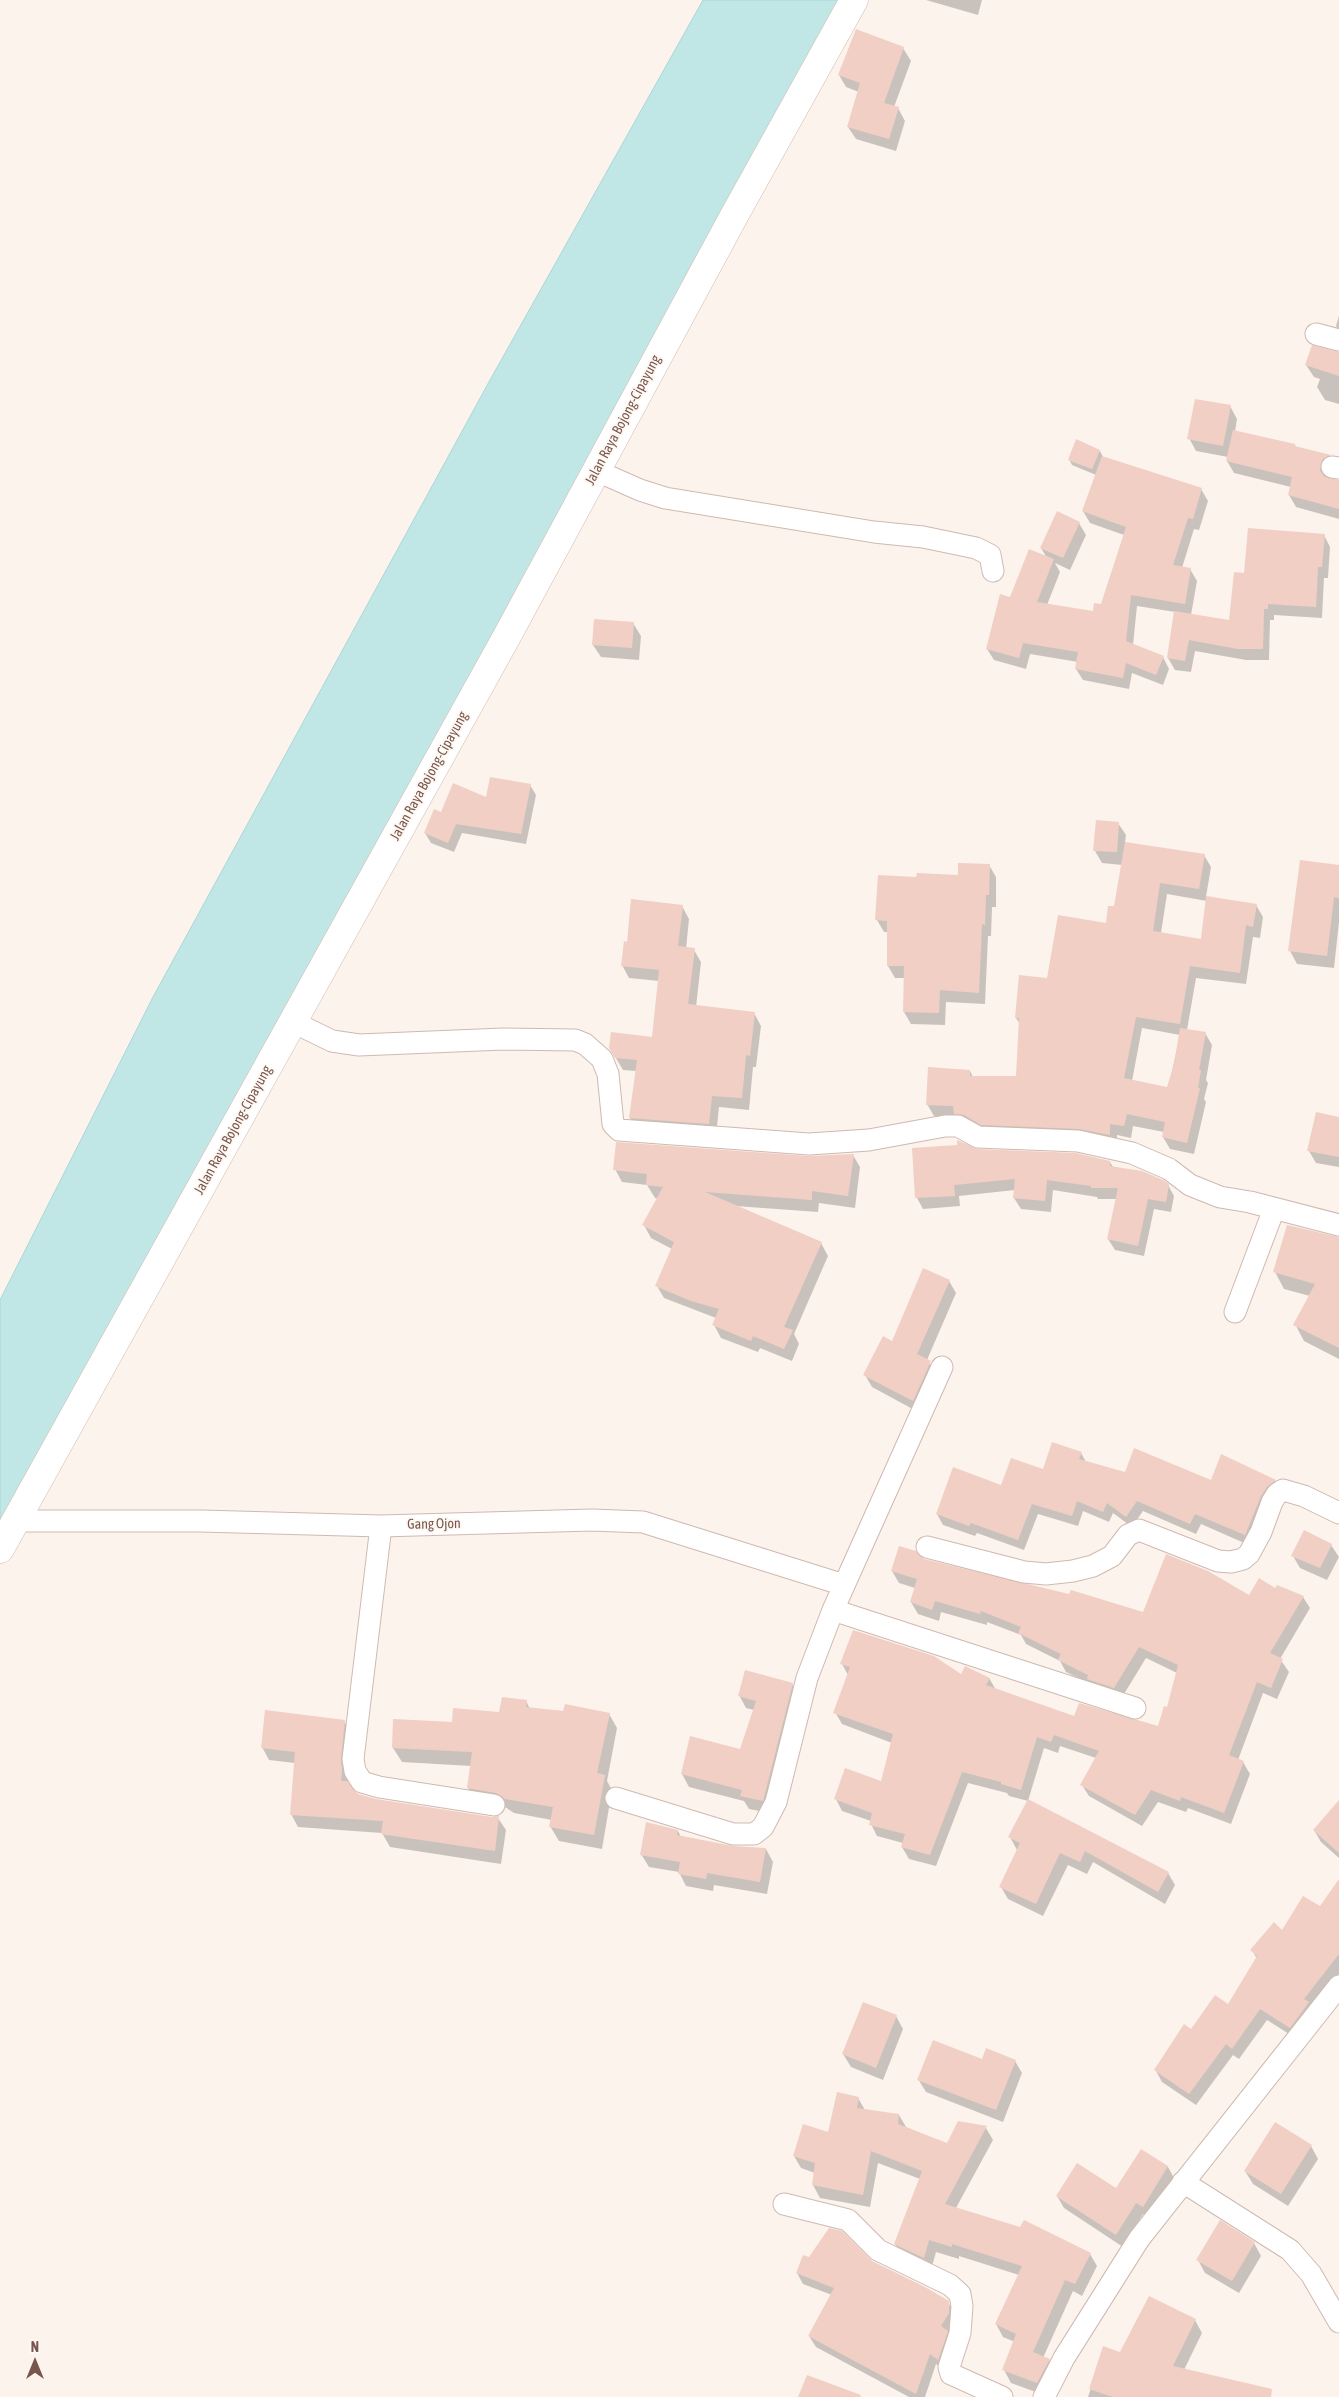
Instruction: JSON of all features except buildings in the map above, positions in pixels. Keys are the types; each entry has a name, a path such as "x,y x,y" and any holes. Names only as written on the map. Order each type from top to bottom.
{"street":[{"name":"Jalan Raya Bojong-Cipayung","path":"0,1549 597,471 734,216 854,0"},
{"path":"1316,334 1339,340"},
{"path":"597,471 640,490 665,498 874,532 923,537 976,548 990,556 993,571"},
{"path":"293,1022 332,1041 359,1045 503,1039 575,1040 585,1044 602,1059 608,1074 612,1124 619,1130 809,1144 869,1140 929,1128 958,1126 978,1137 1056,1139 1108,1147 1132,1153 1169,1169 1190,1185 1220,1197 1250,1202 1339,1225"},
{"path":"1235,1312 1274,1209"},
{"path":"616,1798 733,1834 754,1834 763,1827 776,1802 807,1678 833,1610 942,1366"},
{"path":"927,1546 1024,1572 1046,1574 1073,1571 1093,1566 1112,1556 1128,1535 1139,1530 1218,1560 1231,1562 1243,1559 1249,1554 1261,1532 1272,1502 1277,1494 1283,1490 1304,1496 1339,1513"},
{"name":"Gang Ojon","path":"15,1521 171,1521 381,1526 592,1520 643,1522 844,1585"},
{"path":"381,1526 353,1760 354,1771 362,1782 379,1787 494,1805"},
{"path":"833,1610 1135,1708"},
{"path":"1044,2397 1064,2358 1139,2239 1339,1986"},
{"path":"1183,2182 1290,2250 1311,2274 1339,2322"},
{"path":"784,2204 848,2220 878,2250 950,2285 960,2294 962,2306 960,2333 949,2368 951,2374 1002,2397"}],"water":[{"path":"703,0 858,0 0,1549 0,1300 153,997 490,380"}]}
